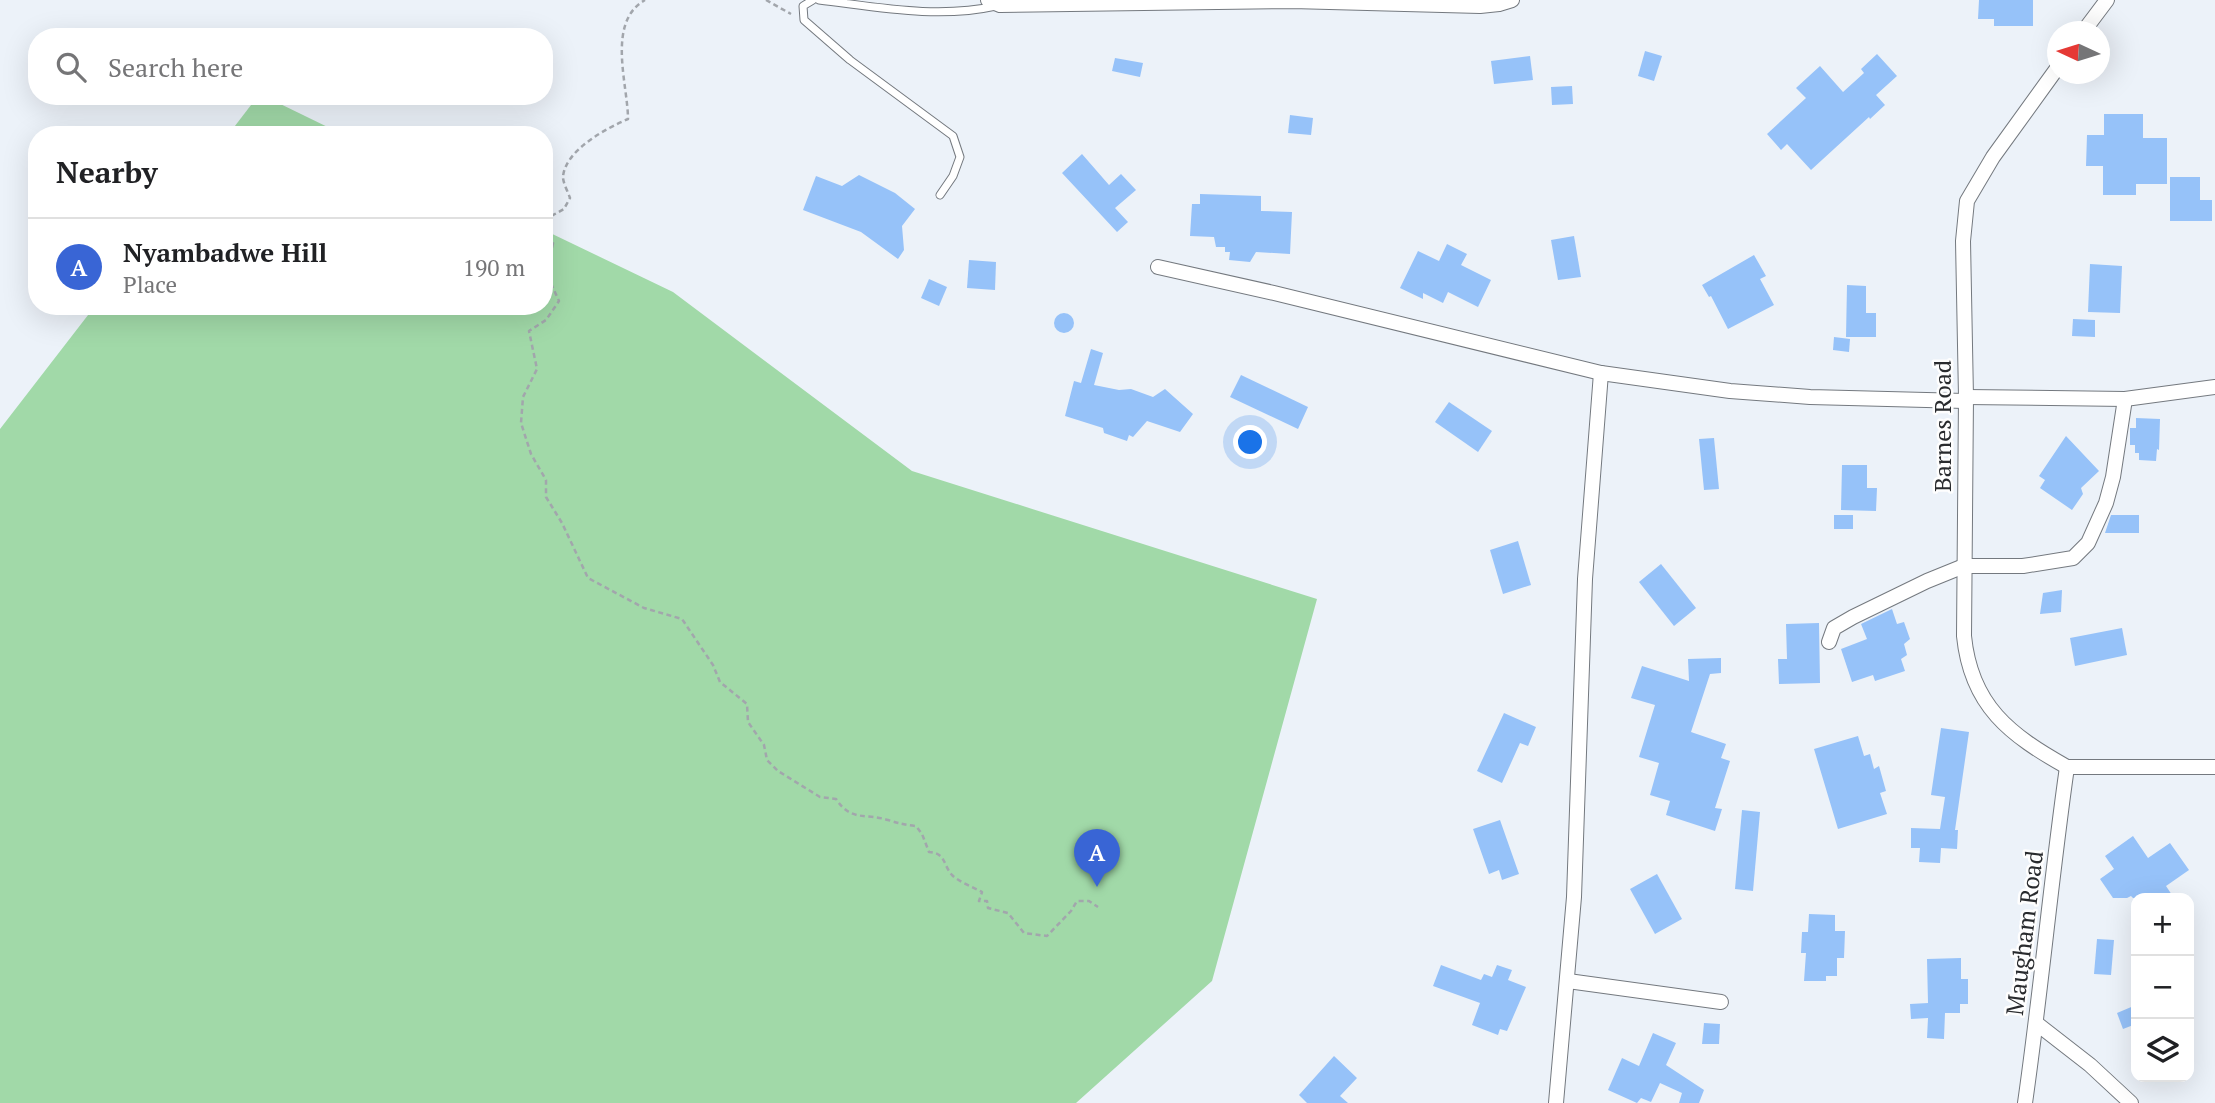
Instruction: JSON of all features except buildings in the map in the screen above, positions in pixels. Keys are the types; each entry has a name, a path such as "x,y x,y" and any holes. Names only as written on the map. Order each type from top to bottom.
{"street":[{"path":"994,3 1292,1 1480,6 1499,5 1512,0"},
{"path":"2090,21 2102,1"},
{"name":"Barnes Road","path":"2047,82 1993,157 1967,201 1963,241 1966,399 1964,636 1966,661 1988,708 2022,740 2067,767"},
{"path":"1158,267 1601,373 1730,391 1810,397 2125,399 2215,387"},
{"path":"1556,1103 1575,870 1586,579 1601,373"},
{"path":"1829,642 1834,628 1853,617 1964,566 2023,566 2073,558 2088,542 2106,503 2113,477 2125,399"},
{"path":"2067,767 2215,767"},
{"name":"Maugham Road","path":"2025,1103 2067,767"},
{"path":"1568,981 1721,1002"},
{"path":"2036,1023 2090,1065 2131,1103"}],"lane":[{"path":"813,0 803,6 804,20 850,60 953,136 960,157 953,176 940,195"},
{"path":"818,0 940,14 971,12 994,3"}],"path":[{"path":"553,215 564,209 570,198 563,177 568,164 583,145 628,119 628,100 622,79 621,58 624,29 637,5 645,0"},
{"path":"766,0 804,20"},
{"path":"553,288 559,301 553,310"},
{"path":"549,315 529,331 537,369 523,397 521,423 531,454 546,480 546,497 562,523 588,578 644,608 682,619 713,665 720,682 747,704 748,722 764,745 767,761 778,771 820,797 836,799 843,809 860,817 887,819 899,825 916,826 929,852 936,853 947,863 951,874 982,892 979,901 987,901 988,908 1007,913 1024,933 1046,936 1071,911 1077,901 1089,901 1098,907"}],"green space":[{"path":"251,105 282,105 326,126 235,126"},
{"path":"553,234 673,292 912,471 1317,599 1212,981 1076,1103 0,1103 0,429 88,315 553,315"}],"place":[{"name":"Nyambadwe Hill","path":"1097,887"}]}
